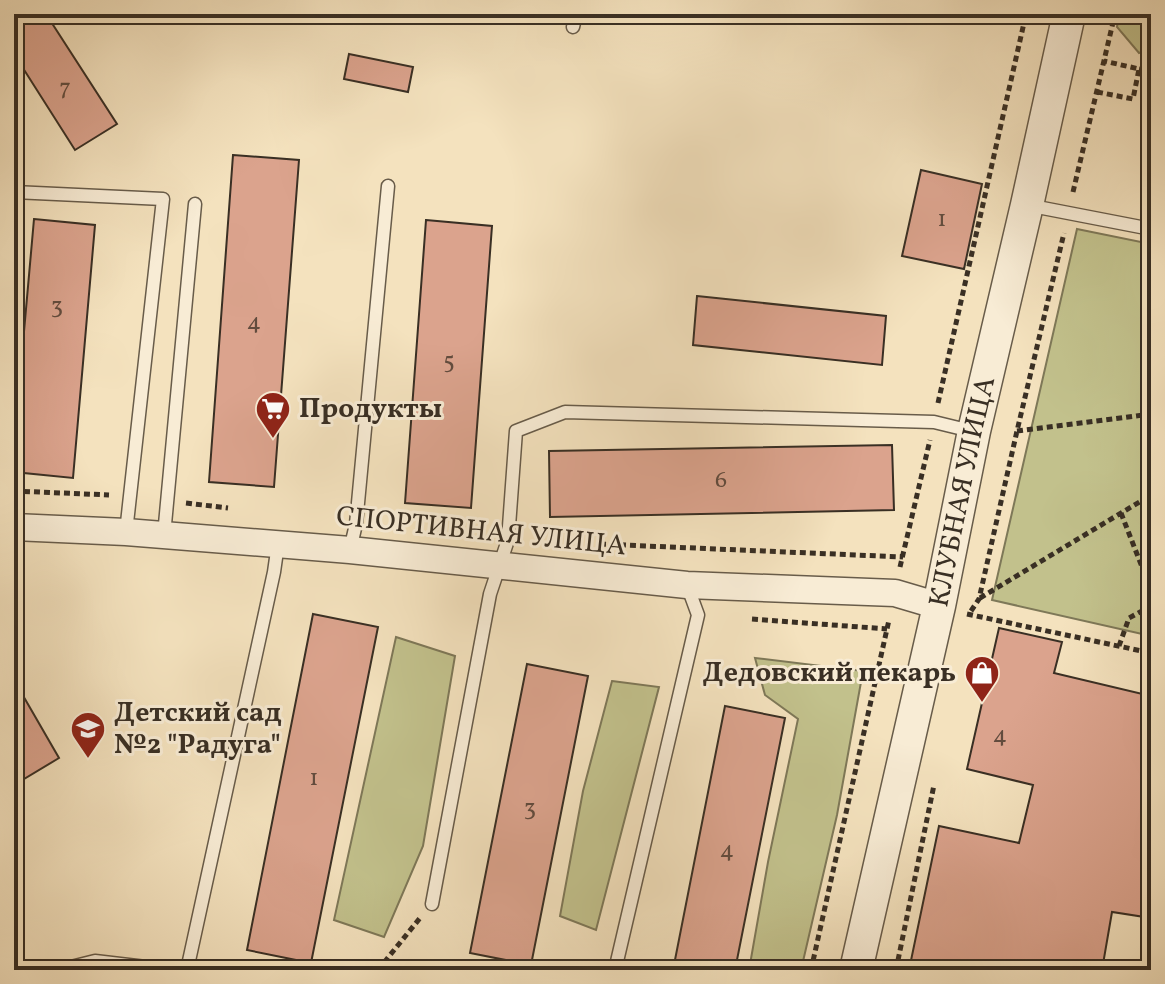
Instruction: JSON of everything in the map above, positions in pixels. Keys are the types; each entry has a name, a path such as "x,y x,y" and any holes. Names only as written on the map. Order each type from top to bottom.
{"street":[{"name":"КЛУБНАЯ УЛИЦА","path":"856,970 954,610 974,431 1069,14"},
{"name":"СПОРТИВНАЯ УЛИЦА","path":"14,527 126,532 350,550 687,585 895,593 954,610"}],"lane":[{"path":"350,550 356,524 388,186"},
{"path":"14,192 163,199 126,532"},
{"path":"164,535 195,204"},
{"path":"1027,205 1151,229"},
{"path":"432,904 490,594 508,540 516,431 565,412 934,422 974,431"},
{"path":"187,970 278,544"},
{"path":"615,970 698,615 687,585"},
{"path":"59,970 95,961 171,970"}],"path":[{"path":"811,970 1026,14"},
{"path":"979,599 1115,14"},
{"path":"1104,61 1151,71"},
{"path":"1097,92 1133,99 1139,69"},
{"path":"1017,431 1151,414"},
{"path":"14,491 131,496"},
{"path":"954,610 979,599 1151,495"},
{"path":"167,501 230,509"},
{"path":"1121,513 1151,590"},
{"path":"587,544 903,557"},
{"path":"1119,646 1129,618 1151,606"},
{"path":"954,610 966,629"},
{"path":"954,610 1151,653"},
{"path":"896,970 934,784"},
{"path":"378,970 432,904"}],"shaded area":[{"path":"1119,14 1151,14 1151,48 1139,53 1117,27"},
{"path":"1077,229 1151,244 1151,636 992,600"},
{"path":"396,637 455,656 423,846 384,937 334,920"},
{"path":"755,658 863,671 837,815 801,970 749,970 798,719 765,695"},
{"path":"612,681 659,687 596,930 560,916 583,791"}],"building":[{"path":"14,14 46,14 117,124 75,150 14,54"},
{"path":"349,54 413,67 408,92 344,79"},
{"path":"233,155 299,160 274,487 209,482"},
{"path":"921,170 982,184 964,269 902,256"},
{"path":"34,219 95,225 73,478 14,472"},
{"path":"426,220 492,226 471,508 405,503"},
{"path":"697,296 886,316 882,365 693,345"},
{"path":"892,445 894,510 550,517 549,451"},
{"path":"313,614 378,627 311,963 247,950"},
{"path":"999,628 1062,642 1054,673 1151,696 1151,918 1112,912 1102,970 909,970 939,826 1019,843 1033,785 967,769"},
{"path":"527,664 588,676 531,965 470,953"},
{"path":"14,680 59,758 14,785"},
{"path":"725,706 785,718 735,970 673,970"}],"place":[{"name":"Продукты","path":"273,440"},
{"name":"Дедовский пекарь","path":"982,704"},
{"name":"Детский сад №2 \"Радуга\"","path":"88,760"}]}
